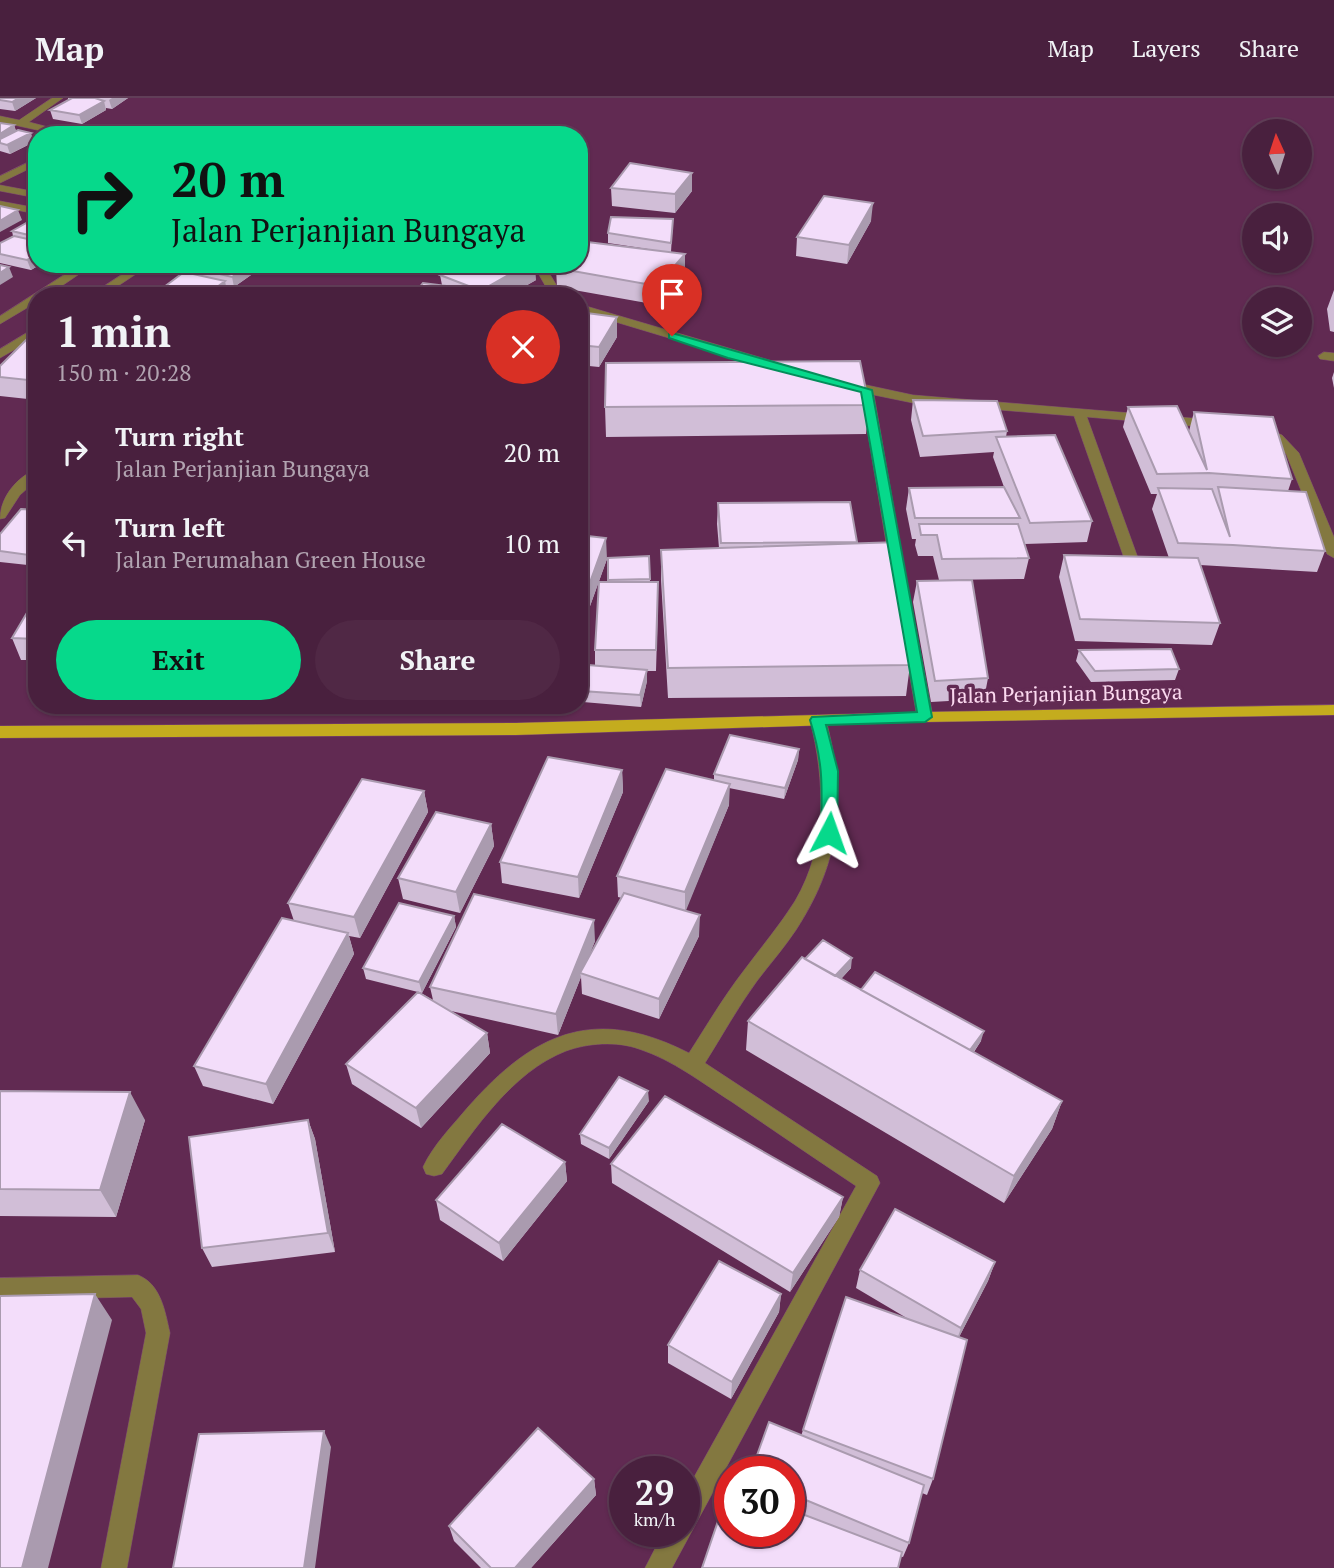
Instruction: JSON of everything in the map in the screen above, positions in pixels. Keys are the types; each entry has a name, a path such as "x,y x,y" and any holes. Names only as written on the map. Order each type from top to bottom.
{"main road":[{"name":"Jalan Perjanjian Bungaya","path":"0,732 516,729 925,717 1334,710"}],"street":[{"path":"21,124 58,98"},
{"path":"0,119 31,126"},
{"path":"0,180 28,166"},
{"path":"0,188 28,193"},
{"path":"0,204 28,209"},
{"path":"53,287 75,273"},
{"path":"109,287 132,273"},
{"path":"544,273 552,287"},
{"path":"0,321 28,303"},
{"path":"588,310 732,355 799,372"},
{"path":"0,354 28,337"},
{"path":"826,379 913,399 1227,425"},
{"path":"867,390 925,717"},
{"path":"1079,412 1131,558"},
{"path":"1249,427 1270,434 1292,453 1334,554"},
{"path":"0,514 15,492 28,480"},
{"path":"692,1065 749,978 792,922 821,869 829,833 831,791 828,752 817,720"},
{"path":"434,1167 487,1099 543,1051 588,1035 620,1036 643,1042 692,1065 869,1183 700,1492"},
{"path":"0,1289 138,1286 152,1304 158,1333 114,1568"},
{"path":"658,1568 669,1547"}],"building":[{"path":"0,98 19,98 12,102"},
{"path":"72,98 95,98 104,101 79,115 50,110"},
{"path":"0,123 14,125 0,134"},
{"path":"18,130 28,132 7,145 0,143 0,139"},
{"path":"630,163 692,173 675,194 611,188"},
{"path":"824,196 873,203 849,245 797,237"},
{"path":"0,206 18,210 0,221"},
{"path":"611,217 673,219 671,243 608,233"},
{"path":"28,222 28,235 12,231"},
{"path":"14,236 28,239 28,260 0,254 0,243"},
{"path":"588,242 685,254 657,286 584,273 588,273"},
{"path":"0,265 9,267 0,273"},
{"path":"183,273 225,281 217,287 164,287"},
{"path":"215,273 238,273 232,277"},
{"path":"512,273 487,287 471,287 440,275"},
{"path":"423,283 455,287 420,287"},
{"path":"588,313 617,317 599,347 588,346"},
{"path":"28,338 28,380 0,377 0,366"},
{"path":"860,361 869,405 605,407 606,363"},
{"path":"913,400 997,401 1007,431 923,436"},
{"path":"1177,406 1207,470 1194,412 1273,417 1292,479 1209,473 1157,474 1128,407"},
{"path":"1055,435 1092,521 1030,523 996,437"},
{"path":"1004,487 1020,518 915,518 909,488"},
{"path":"1218,487 1306,492 1325,551 1178,543 1158,488 1212,489 1230,537"},
{"path":"850,502 857,542 721,543 718,503"},
{"path":"21,509 28,509 28,555 0,551 0,534"},
{"path":"919,524 1018,524 1029,558 942,559 937,535 921,535"},
{"path":"588,536 606,538 588,588"},
{"path":"899,542 910,665 668,668 661,550"},
{"path":"1064,555 1198,558 1220,623 1080,619"},
{"path":"649,556 650,579 608,580 608,558"},
{"path":"972,580 988,678 935,681 917,581"},
{"path":"599,582 658,582 656,650 595,650"},
{"path":"28,611 28,639 12,638"},
{"path":"1171,649 1179,669 1095,671 1079,650"},
{"path":"588,665 647,670 640,695 588,691"},
{"path":"730,735 799,749 785,788 714,774"},
{"path":"548,757 622,770 578,877 500,862"},
{"path":"666,769 730,784 685,892 617,876"},
{"path":"362,779 424,791 354,917 288,903"},
{"path":"436,812 491,824 456,892 398,878"},
{"path":"624,893 700,915 659,999 580,973"},
{"path":"474,894 594,920 556,1014 430,987"},
{"path":"399,903 454,916 419,982 363,968"},
{"path":"282,918 348,933 266,1084 194,1066"},
{"path":"823,940 852,958 835,976 805,959"},
{"path":"802,957 1062,1101 1014,1176 748,1021"},
{"path":"875,972 984,1031 970,1050 861,990"},
{"path":"418,992 487,1033 416,1108 346,1064"},
{"path":"619,1077 648,1091 609,1148 580,1134"},
{"path":"0,1091 130,1092 100,1190 0,1189"},
{"path":"665,1096 843,1197 793,1273 611,1164"},
{"path":"308,1120 328,1233 202,1248 189,1137"},
{"path":"502,1124 565,1162 499,1243 436,1200"},
{"path":"895,1209 995,1262 961,1328 860,1270"},
{"path":"719,1261 781,1294 732,1382 668,1345"},
{"path":"95,1294 22,1568 0,1568 0,1296"},
{"path":"846,1297 967,1340 933,1479 803,1430"},
{"path":"769,1422 924,1485 909,1543 805,1500 805,1456 757,1456"},
{"path":"538,1428 594,1479 515,1568 491,1568 449,1526"},
{"path":"324,1431 304,1568 173,1568 199,1434"},
{"path":"805,1515 902,1552 898,1568 702,1568 714,1533 714,1547 805,1547"}],"route":[{"path":"672,336 732,355 867,390 925,717 817,720 828,752 831,791 829,833"}]}
